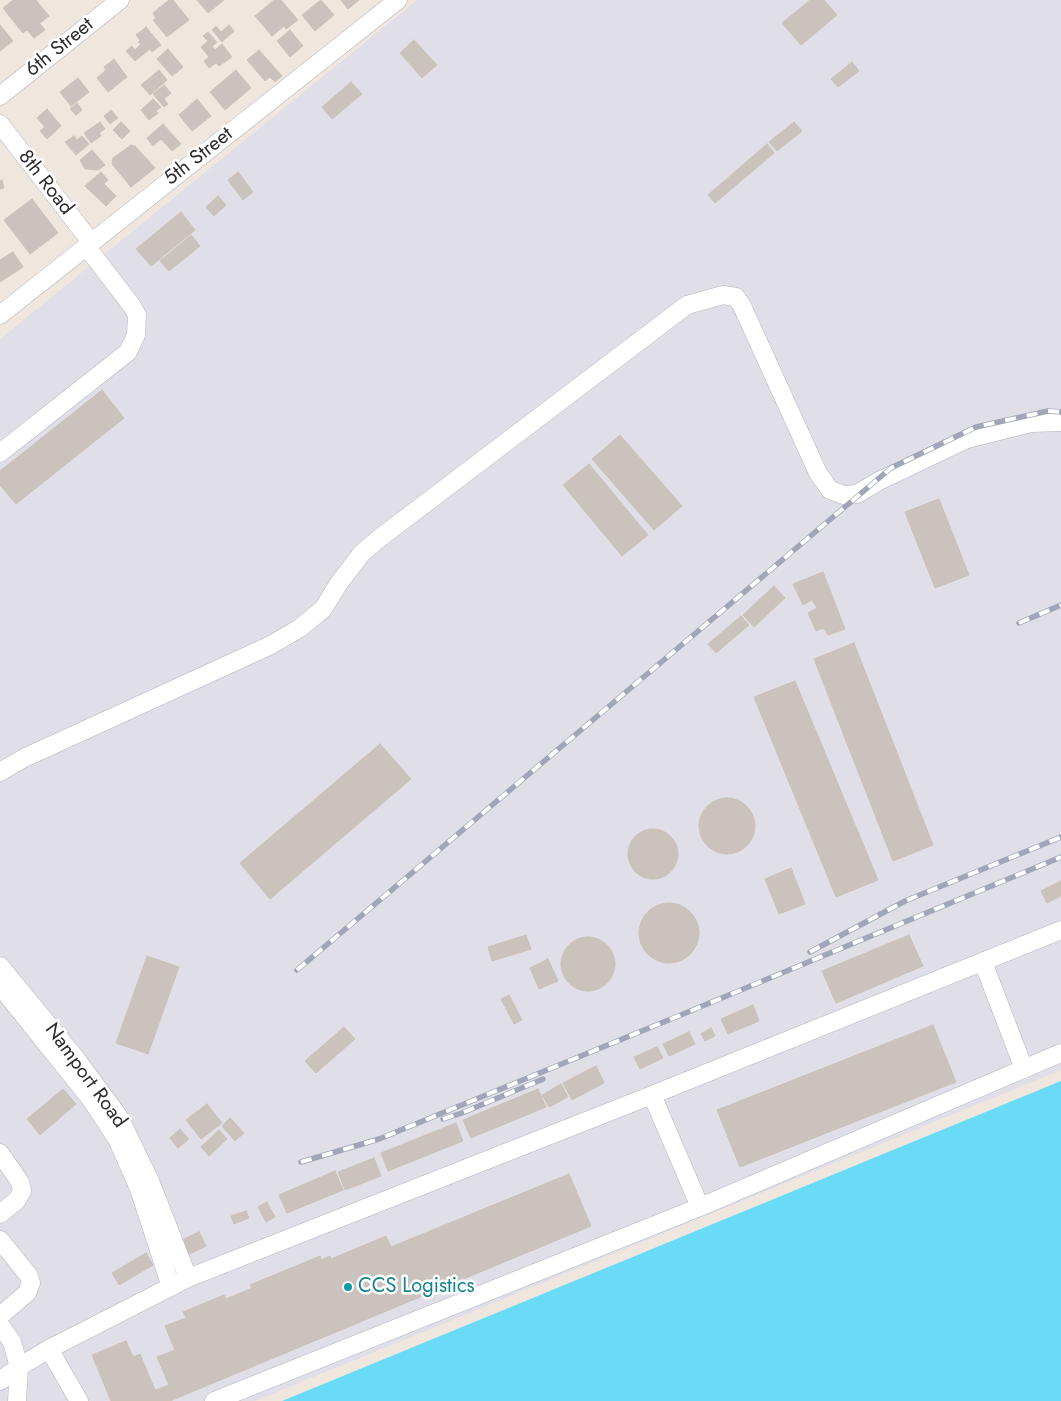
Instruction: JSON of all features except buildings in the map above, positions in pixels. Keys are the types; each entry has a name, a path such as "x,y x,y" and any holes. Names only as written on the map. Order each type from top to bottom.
{"street":[{"name":"6th Street","path":"0,96 120,0"},
{"name":"5th Street","path":"0,315 398,0"},
{"name":"8th Road","path":"0,124 88,244 137,315 136,335 128,352 0,453"},
{"path":"0,772 24,758 271,645 300,628 323,609 339,582 358,558 381,537 688,305 723,295 736,297 742,306 818,473 830,490 844,496 857,494 879,481 967,439 1031,423 1061,422"},
{"path":"0,1381 49,1349 188,1278 652,1096 1061,930"},
{"path":"983,962 1024,1069"},
{"name":"Namport Road","path":"0,966 77,1060 119,1117 150,1181 188,1278"},
{"path":"0,986 90,1098 117,1139 139,1189 171,1287"},
{"path":"214,1401 700,1207 1061,1053"},
{"path":"652,1096 700,1207"},
{"path":"0,1214 17,1200 22,1191 20,1182 1,1155"},
{"path":"0,1240 29,1276 31,1283 27,1293 0,1316"},
{"path":"0,1325 12,1342 19,1367 16,1401"},
{"path":"49,1349 79,1401"}],"shaded area":[{"path":"417,0 1061,0 1061,1070 255,1401 0,1401 0,339"}],"water":[{"path":"1061,1081 1061,1401 282,1401"}],"railway":[{"path":"297,970 891,468 976,427 1048,411 1061,412"},
{"path":"1019,623 1061,605"},
{"path":"810,952 905,901 1061,837"},
{"path":"301,1162 379,1139 1061,857"},
{"path":"443,1119 543,1079"}],"place":[{"name":"CCS Logistics","path":"348,1287"}]}
